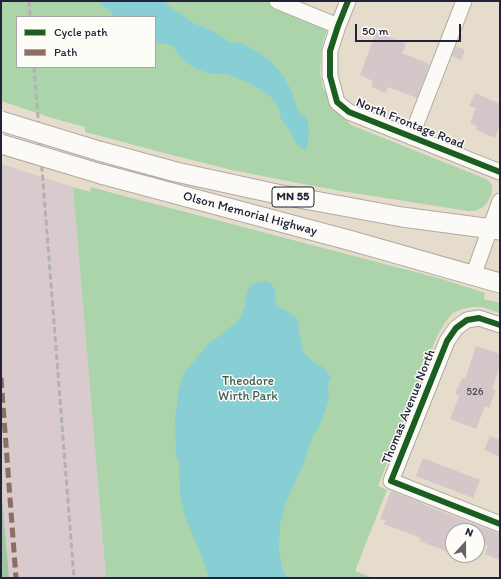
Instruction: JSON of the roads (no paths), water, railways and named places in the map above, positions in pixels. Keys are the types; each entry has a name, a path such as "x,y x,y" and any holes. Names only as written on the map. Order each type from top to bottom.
{"main road":[{"name":"Olson Memorial Highway","path":"1,121 99,151 176,172 277,194 402,218 495,230"},
{"name":"Olson Memorial Highway","path":"1,144 101,174 352,241 500,283"}],"street":[{"path":"277,1 338,26"},
{"name":"North Frontage Road","path":"348,1 330,51 330,76 337,102 349,112 500,172"},
{"path":"411,137 464,1"},
{"path":"473,276 495,230 500,201"},
{"name":"Thomas Avenue North","path":"500,325 479,318 466,320 456,328 447,341 391,481 500,524"}],"water":[{"path":"97,1 164,1 173,10 180,13 193,23 213,31 230,42 236,44 239,42 259,53 278,69 291,90 299,113 307,118 309,131 307,148 304,150 296,144 292,134 280,117 277,104 271,97 260,89 227,74 211,74 196,69 180,58 175,48 171,45 156,42 156,16 113,16 110,11"},
{"path":"267,281 276,291 275,300 278,306 292,314 297,319 303,352 312,361 325,368 331,378 327,386 329,393 328,403 319,427 313,435 304,462 285,505 280,524 279,549 283,572 288,578 209,578 184,513 180,494 179,462 176,456 175,418 178,392 184,373 210,342 240,319 245,307 246,296 249,288 258,282"}],"railway":[{"path":"29,1 30,16"},
{"path":"34,68 74,578"}],"park label":[{"name":"Theodore Wirth Park","path":"248,390"}]}
